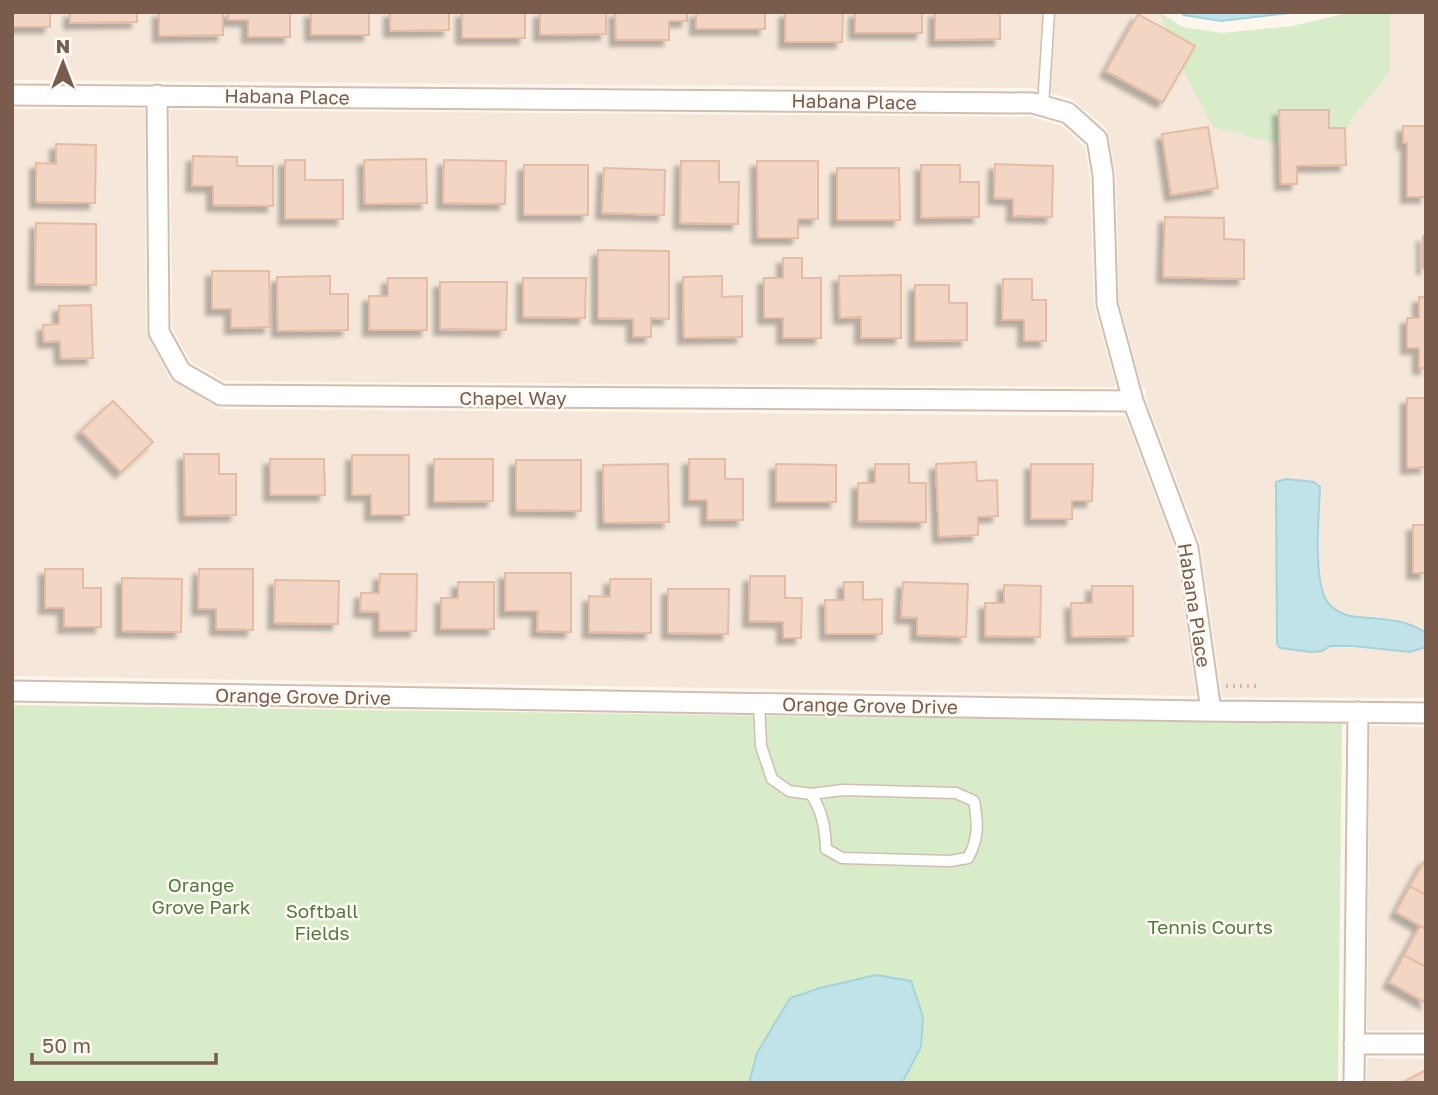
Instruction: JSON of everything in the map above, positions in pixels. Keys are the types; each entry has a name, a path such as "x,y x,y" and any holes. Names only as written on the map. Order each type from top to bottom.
{"street":[{"name":"Habana Place","path":"12,95 1019,102 1068,113 1097,139 1103,175 1107,304 1133,401 1188,548 1211,711"},
{"name":"Chapel Way","path":"157,95 159,332 181,372 221,395 1133,401"},
{"name":"Orange Grove Drive","path":"12,691 1426,713"},
{"path":"1354,1083 1358,712"},
{"path":"1354,1044 1426,1044"}],"lane":[{"path":"1043,106 1049,12"},
{"path":"759,703 761,746 772,779 789,791 811,794 844,790 956,793 974,801 977,817 976,843 968,858 950,861 842,858 826,849 821,810 811,794"}],"path":[{"path":"1208,685 1260,686"}],"shaded area":[{"path":"12,12 1159,12 1179,62 1345,132 1351,119 1390,72 1390,12 1426,12 1426,633 1415,625 1344,615 1328,604 1321,587 1318,556 1320,487 1286,479 1276,482 1277,644 1280,648 1322,651 1330,646 1410,652 1426,647 1426,698 1222,697 1200,542 1146,399 1146,387 1142,387 1119,302 1116,175 1109,137 1105,127 1071,99 1033,88 12,80"},
{"path":"12,109 145,109 146,332 170,379 221,409 1125,416 1176,552 1196,696 12,676"},
{"path":"170,110 1031,117 1062,126 1085,147 1090,177 1094,305 1116,387 224,381 190,361 172,328"},
{"path":"1370,726 1426,727 1426,1030 1367,1030"},
{"path":"1367,1058 1426,1059 1426,1083 1367,1083"}],"green space":[{"path":"1159,12 1183,27 1222,33 1292,26 1353,12 1390,12 1390,72 1351,119 1345,132 1286,146 1213,127 1179,62"},
{"name":"Orange Grove Park","path":"12,705 1342,724 1338,1083 12,1083"}],"water":[{"path":"1181,12 1297,12 1221,21 1184,15"},
{"path":"1286,479 1314,482 1320,487 1318,566 1320,582 1329,604 1350,616 1394,621 1418,628 1426,633 1426,647 1410,652 1352,646 1330,646 1322,651 1311,652 1280,648 1277,644 1276,482"},
{"path":"876,975 911,981 923,1017 921,1047 902,1083 749,1083 757,1053 790,998"}],"building":[{"path":"12,12 50,12 50,27 12,27"},
{"path":"70,12 137,12 137,22 70,23"},
{"path":"159,12 223,12 223,35 159,36"},
{"path":"228,12 290,12 290,37 248,37 248,20 228,20"},
{"path":"311,12 369,12 369,35 311,35"},
{"path":"390,12 449,12 449,30 390,31"},
{"path":"462,12 525,12 525,38 462,38"},
{"path":"540,12 606,12 606,34 540,35"},
{"path":"615,12 687,12 687,21 669,21 669,40 616,40"},
{"path":"696,12 765,12 765,29 696,29"},
{"path":"785,12 843,12 842,42 785,42"},
{"path":"855,12 922,12 922,33 855,33"},
{"path":"935,12 1000,12 1000,39 935,40"},
{"path":"1138,14 1195,46 1163,102 1106,71"},
{"path":"1279,110 1329,110 1329,128 1345,128 1346,165 1297,166 1297,184 1281,184"},
{"path":"1403,126 1426,126 1426,197 1407,197 1407,143 1403,143"},
{"path":"1208,127 1218,188 1171,195 1162,134"},
{"path":"56,144 96,145 95,203 36,202 36,163 56,164"},
{"path":"193,156 237,157 237,166 273,166 273,206 213,205 213,186 192,186"},
{"path":"426,159 427,203 365,204 364,160"},
{"path":"285,160 305,160 305,180 343,180 343,219 285,219"},
{"path":"444,160 506,161 505,204 443,203"},
{"path":"681,161 719,161 719,182 739,182 738,224 680,223"},
{"path":"757,161 818,161 818,219 798,219 798,238 758,238"},
{"path":"995,164 1053,166 1052,217 1013,216 1013,199 994,198"},
{"path":"524,165 588,165 588,215 524,215"},
{"path":"921,165 960,165 960,182 979,182 979,217 921,218"},
{"path":"604,168 665,170 664,215 602,213"},
{"path":"837,168 899,168 900,220 837,220"},
{"path":"1165,217 1224,218 1224,239 1244,240 1244,279 1163,277"},
{"path":"36,223 96,224 96,285 35,284"},
{"path":"1423,236 1426,236 1426,268 1423,268"},
{"path":"598,250 669,251 669,319 651,318 651,337 633,337 633,319 598,318"},
{"path":"783,258 802,258 802,278 821,278 821,338 783,338 783,318 764,318 764,278 783,278"},
{"path":"212,271 269,271 270,327 231,328 231,309 212,309"},
{"path":"901,275 901,338 861,338 861,317 840,318 839,276"},
{"path":"330,276 330,294 348,294 348,330 278,331 277,277"},
{"path":"722,276 722,297 742,296 742,337 684,338 683,277"},
{"path":"388,278 427,278 427,330 369,330 369,296 388,296"},
{"path":"523,278 586,278 585,318 523,317"},
{"path":"1003,279 1032,279 1032,300 1046,300 1046,341 1024,341 1024,320 1002,320"},
{"path":"440,282 507,282 506,330 440,329"},
{"path":"915,285 949,285 949,303 967,303 967,340 915,341"},
{"path":"1419,297 1426,297 1426,368 1419,368 1419,348 1407,348 1407,318 1419,318"},
{"path":"91,305 93,358 61,359 60,341 44,342 43,325 59,324 59,306"},
{"path":"1407,398 1426,398 1426,467 1407,468"},
{"path":"113,401 153,442 121,472 81,431"},
{"path":"184,454 219,454 219,474 236,474 236,515 185,516"},
{"path":"352,455 409,455 409,515 371,515 371,495 352,495"},
{"path":"270,459 324,459 325,495 270,495"},
{"path":"434,459 493,459 493,501 434,502"},
{"path":"689,459 725,459 725,479 743,479 743,520 707,520 707,500 689,500"},
{"path":"516,460 581,460 581,511 516,510"},
{"path":"976,462 977,481 997,480 998,516 978,517 978,535 939,537 936,464"},
{"path":"668,464 669,522 604,523 603,465"},
{"path":"776,464 836,465 836,502 776,502"},
{"path":"875,464 909,464 909,483 926,483 926,522 858,521 858,483 875,483"},
{"path":"1031,464 1093,464 1092,501 1072,501 1072,519 1031,519"},
{"path":"1413,525 1426,525 1426,573 1413,573"},
{"path":"45,569 83,569 83,588 101,588 101,627 64,627 64,608 45,608"},
{"path":"199,569 253,569 253,630 216,629 216,609 198,609"},
{"path":"505,573 571,573 571,632 537,631 538,611 505,611"},
{"path":"380,574 417,574 416,631 379,631 379,612 360,611 361,593 379,593"},
{"path":"750,576 785,576 785,598 802,598 801,638 783,638 783,622 749,621"},
{"path":"122,578 182,579 181,632 122,631"},
{"path":"610,579 651,579 651,633 589,632 589,596 610,597"},
{"path":"275,580 339,581 338,624 274,623"},
{"path":"458,582 494,582 494,629 441,629 441,598 458,598"},
{"path":"844,582 863,582 863,600 882,599 882,634 826,634 825,600 844,600"},
{"path":"903,582 968,584 966,637 917,635 917,618 901,617"},
{"path":"1004,585 1041,586 1040,637 985,636 985,603 1004,603"},
{"path":"1092,586 1133,586 1133,636 1072,637 1071,603 1092,603"},
{"path":"668,589 729,589 728,634 668,633"},
{"path":"1426,858 1426,895 1410,886"},
{"path":"1410,886 1426,895 1426,929 1396,912"},
{"path":"1420,926 1426,929 1426,967 1404,955"},
{"path":"1404,955 1426,967 1426,1003 1389,982"},
{"path":"1426,1070 1426,1083 1402,1083"}],"park label":[{"name":"Softball Fields","path":"322,921"},
{"name":"Tennis Courts","path":"1210,926"}]}
